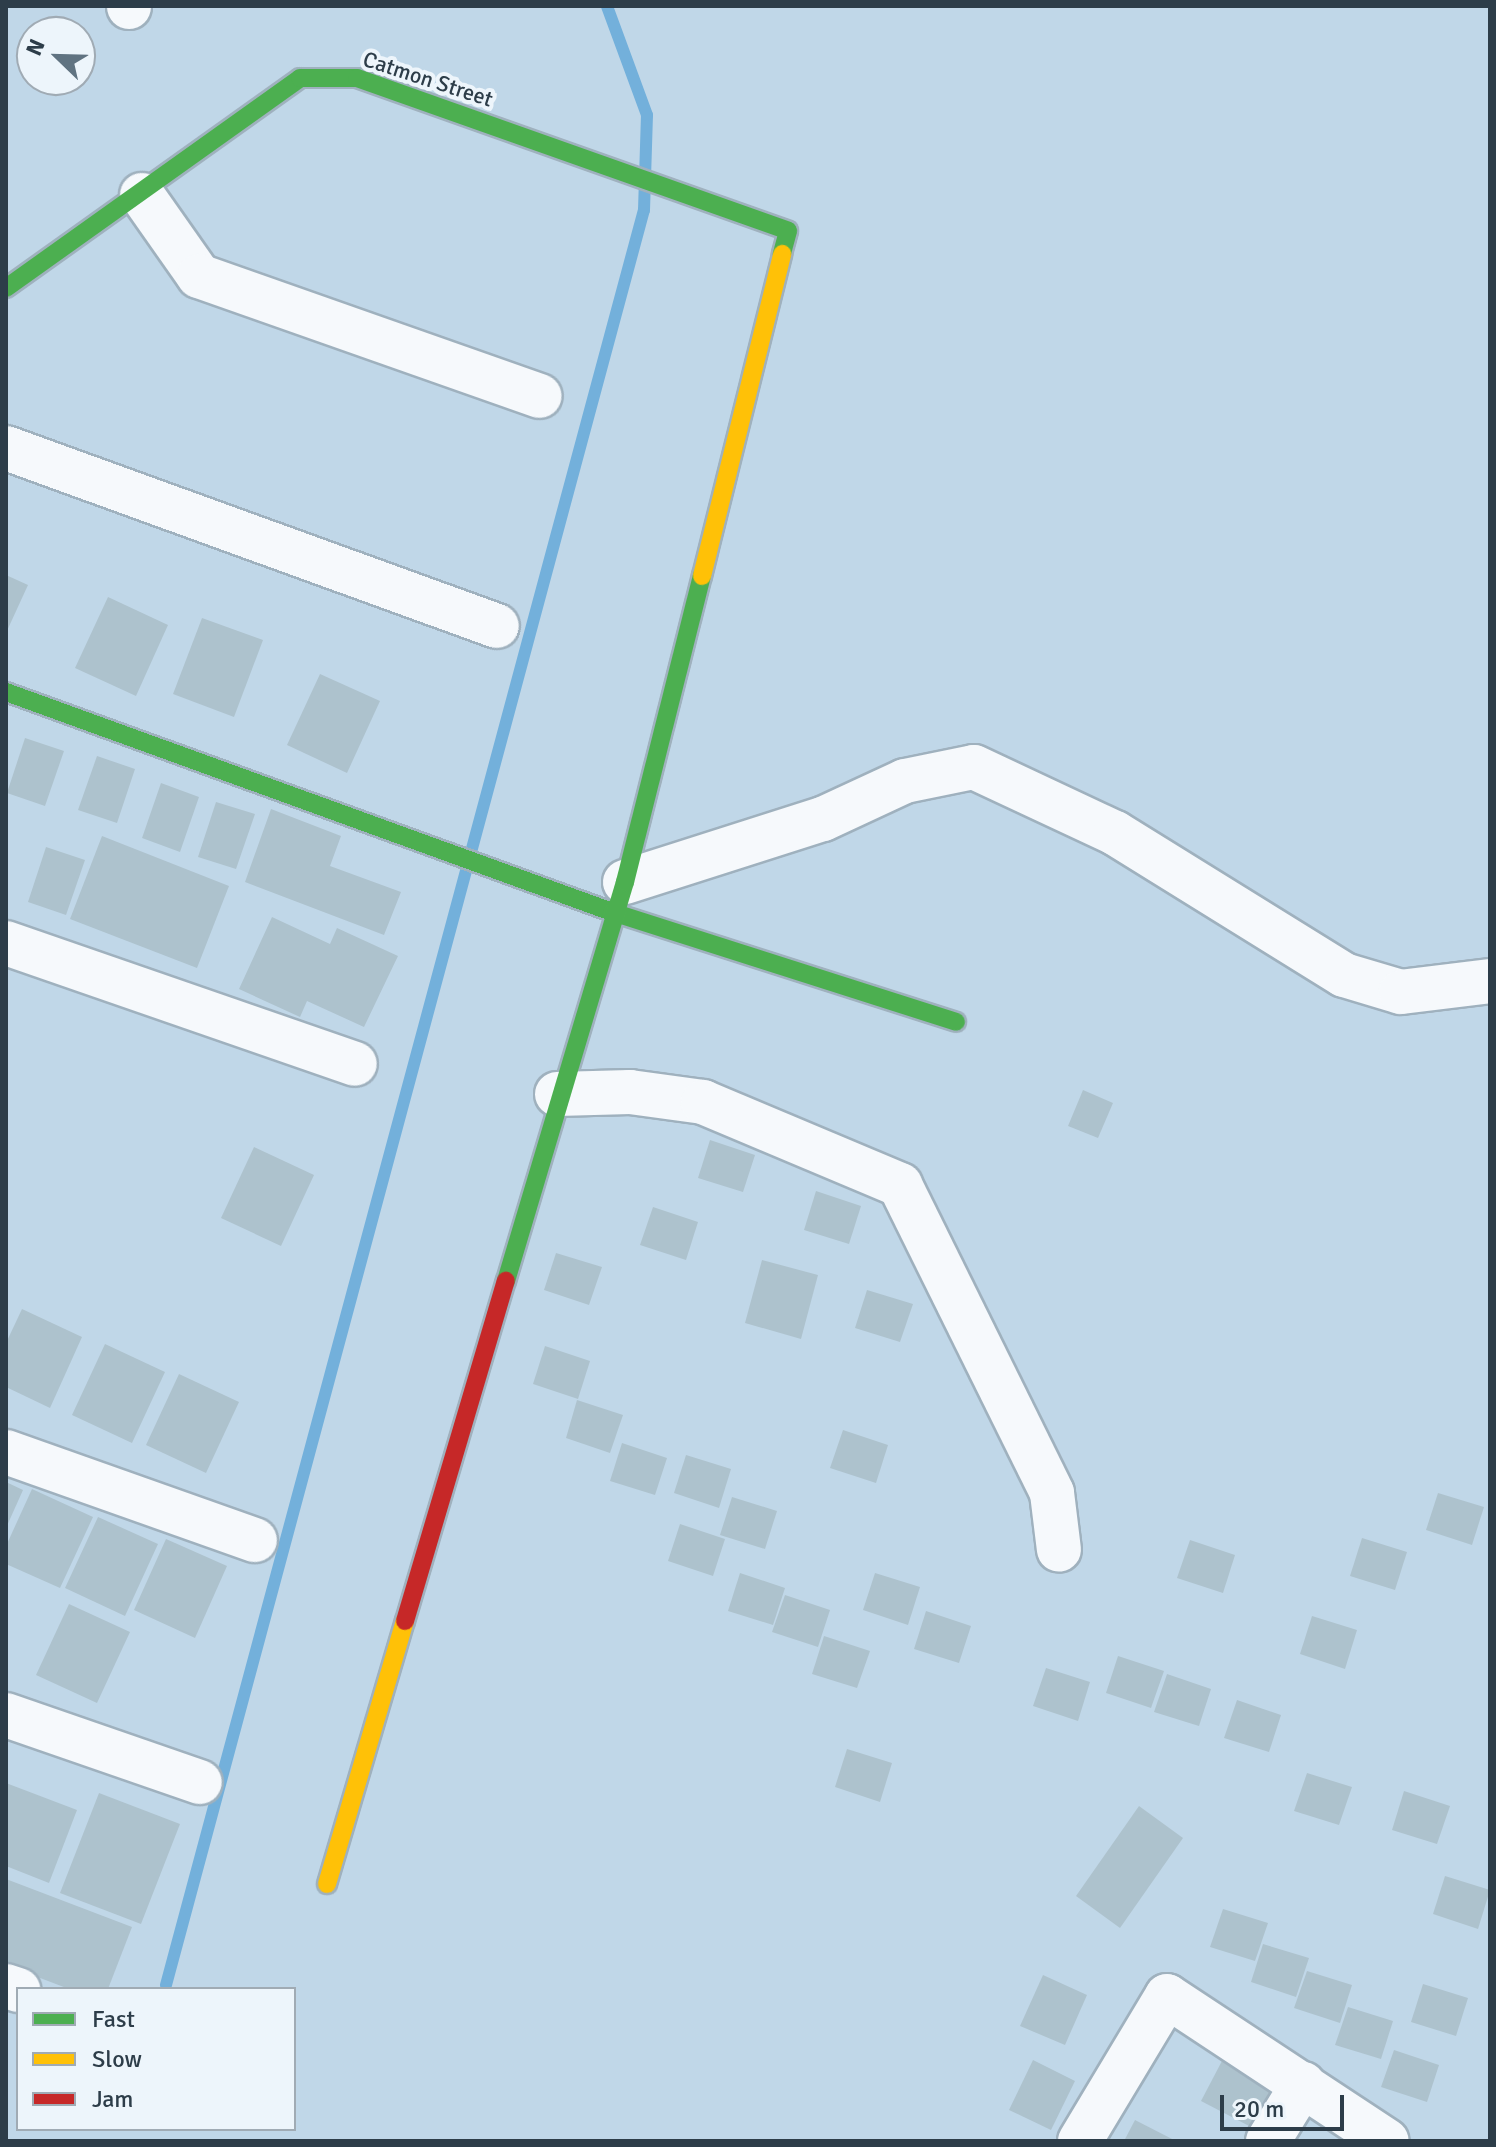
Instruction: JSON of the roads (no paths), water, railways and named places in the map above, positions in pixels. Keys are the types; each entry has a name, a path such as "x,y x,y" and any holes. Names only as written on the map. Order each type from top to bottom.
{"street":[{"name":"Catmon Street","path":"6,288 142,195 300,78 357,78 666,185 788,231 619,897"},
{"path":"142,195 199,276 539,396"},
{"path":"6,448 497,626"},
{"path":"6,692 619,897 956,1022"},
{"path":"619,897 823,819 905,781 974,767 1115,833 1344,975 1401,992 1490,981"},
{"path":"327,1884 557,1094 619,897"},
{"path":"6,943 355,1064"},
{"path":"557,1094 630,1092 703,1102 900,1185 1041,1467 1059,1550"},
{"path":"6,1452 255,1540"},
{"path":"6,1715 200,1782"},
{"path":"1080,2141 1167,1996 1387,2141"},
{"path":"1268,2141 1303,2084"}],"waterway":[{"path":"166,1985 644,210 647,115 607,6"}]}
